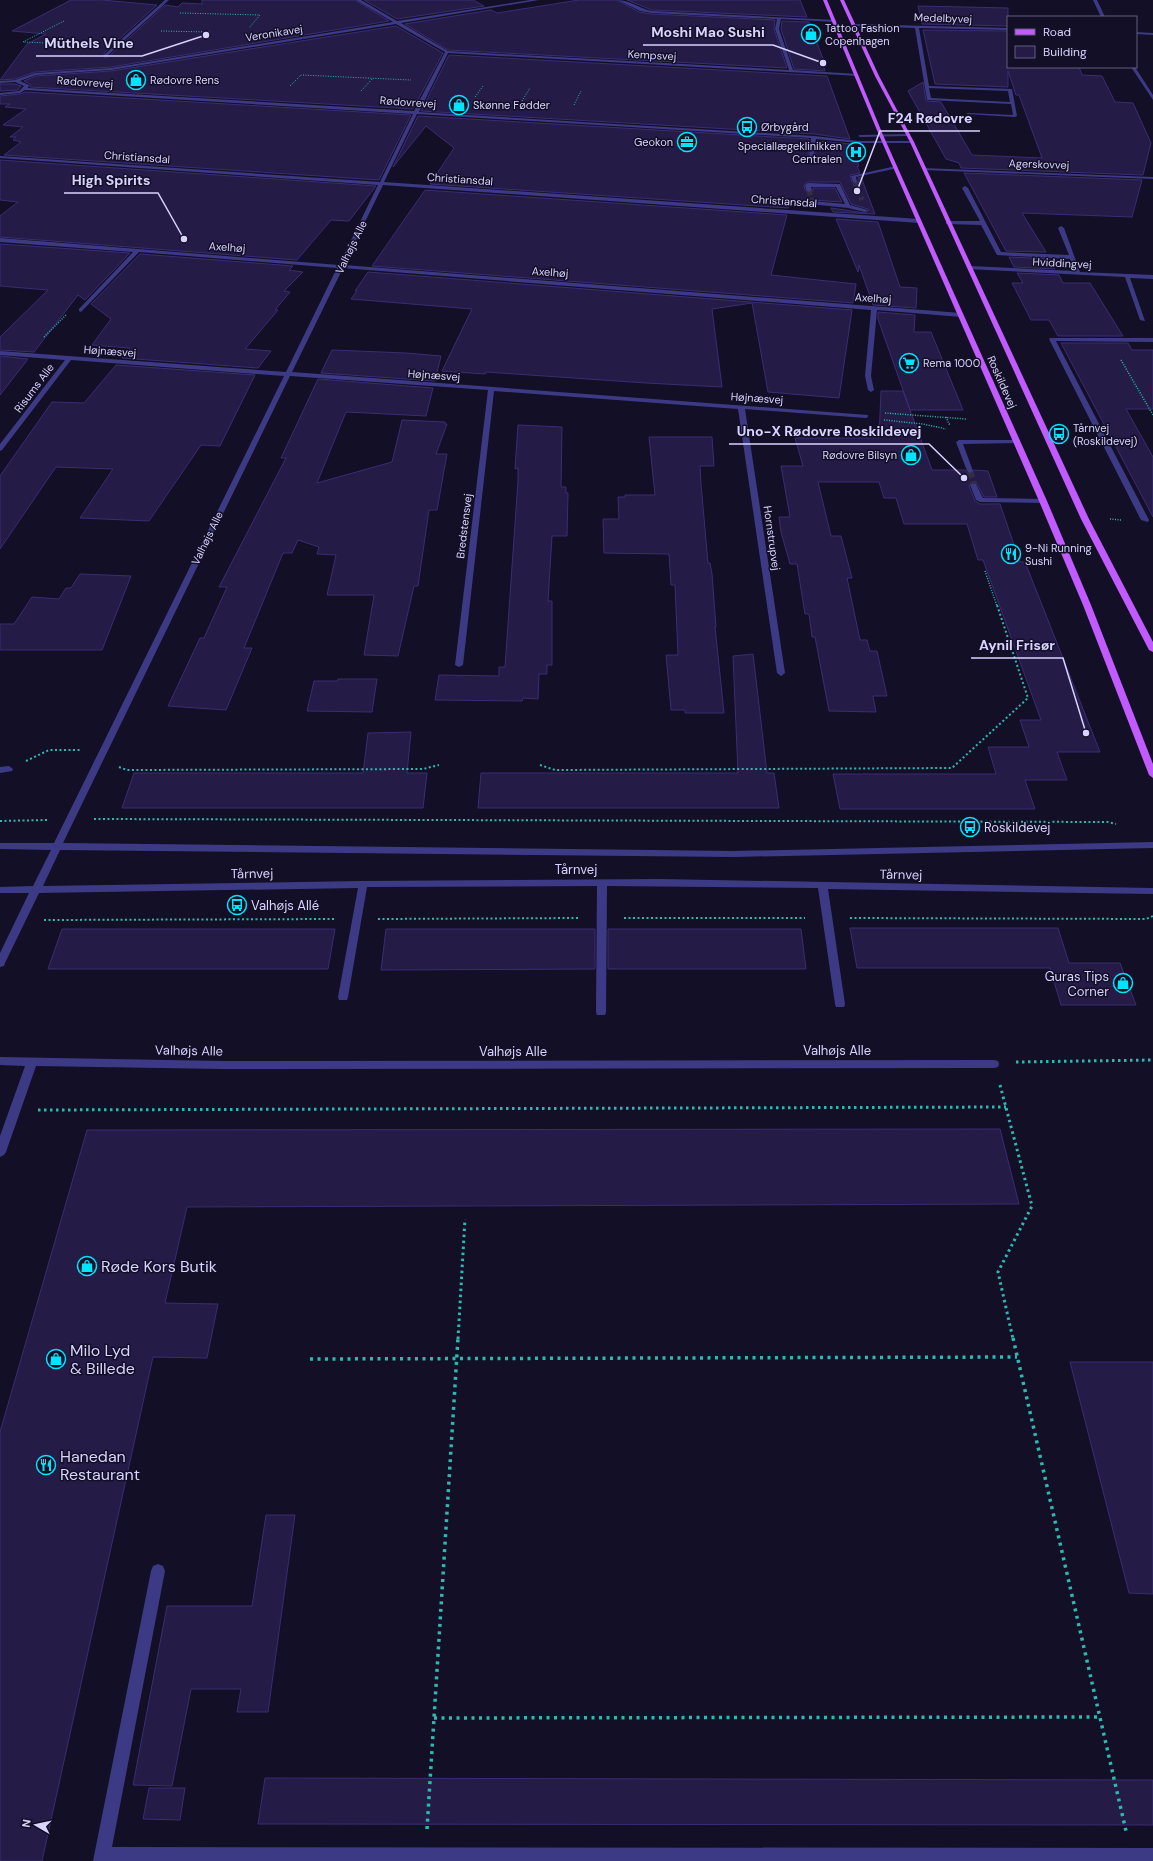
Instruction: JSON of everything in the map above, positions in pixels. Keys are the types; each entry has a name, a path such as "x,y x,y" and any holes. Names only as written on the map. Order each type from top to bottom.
{"main road":[{"name":"Roskildevej","path":"825,0 881,135 1043,501 1153,775"},
{"name":"Roskildevej","path":"842,0 877,76 912,142 1085,519 1153,650"}],"street":[{"path":"106,55 167,0"},
{"path":"358,0 447,52"},
{"name":"Veronikavej","path":"0,82 15,81 35,74 111,69 537,0"},
{"path":"620,0 641,10 652,12 835,21"},
{"path":"1095,0 1103,16"},
{"path":"779,18 777,29 791,71"},
{"name":"Medelbyvej","path":"853,24 1007,29"},
{"path":"917,26 930,99 1013,103"},
{"path":"1137,33 1153,34"},
{"name":"Kempsvej","path":"447,52 857,75"},
{"name":"Valhøjs Alle","path":"0,963 415,113 447,52"},
{"path":"1134,68 1153,98"},
{"path":"15,81 26,84 26,89"},
{"path":"927,87 1010,90 1016,116 968,114"},
{"name":"Rødovrevej","path":"0,94 13,93 26,89 814,138 850,142 912,142"},
{"name":"Rødovrevej","path":"814,138 908,135"},
{"path":"811,156 814,138"},
{"name":"Christiansdal","path":"0,157 919,221"},
{"path":"809,190 808,185 846,180 896,167"},
{"name":"Agerskovvej","path":"924,169 1153,178"},
{"path":"846,180 855,182"},
{"path":"846,180 848,206"},
{"path":"965,188 1000,254 1072,257"},
{"path":"812,203 864,208 866,217"},
{"path":"948,223 983,223"},
{"path":"1061,228 1078,273"},
{"name":"Axelhøj","path":"0,240 960,315"},
{"path":"82,310 137,250"},
{"name":"Hviddingvej","path":"970,268 1153,277"},
{"path":"1127,276 1143,320"},
{"path":"871,390 868,376 874,308"},
{"path":"1145,520 1052,339 1108,338 1153,340"},
{"name":"Højnæsvej","path":"0,353 866,416"},
{"name":"Risums Alle","path":"0,449 69,358"},
{"name":"Bredstensvej","path":"458,665 491,389"},
{"name":"Hornstrupvej","path":"741,407 781,673"},
{"path":"970,471 959,442 1017,442"},
{"path":"974,484 980,500 1043,501"},
{"name":"Tårnvej","path":"0,846 733,854 1153,845"},
{"path":"601,1012 602,882"},
{"name":"Tårnvej","path":"0,890 602,882 1153,891"},
{"path":"343,997 363,884"},
{"path":"823,886 840,1004"},
{"name":"Valhøjs Alle","path":"0,1061 223,1065 994,1064"},
{"path":"0,1152 32,1061"},
{"path":"158,1571 102,1858 426,1856 1153,1856"}],"path":[{"path":"154,12 260,14 232,49"},
{"path":"64,21 23,42 116,46"},
{"path":"134,30 213,32"},
{"path":"301,75 431,82"},
{"path":"26,355 64,316 82,310"},
{"path":"1108,338 1153,415"},
{"path":"866,416 871,412 966,419"},
{"path":"866,416 879,420 923,424 947,429"},
{"path":"540,765 555,770 952,768 1028,698 985,571"},
{"path":"5,769 49,750 103,751"},
{"path":"98,761 126,770 423,769 439,765"},
{"path":"0,821 70,819 1108,822 1123,826"},
{"path":"21,919 827,918 1146,920 1153,916"},
{"path":"1131,1856 998,1272 1032,1206 994,1064 1022,1062 1153,1060"},
{"path":"14,1110 1006,1107"},
{"path":"426,1856 465,1219"},
{"path":"310,1359 1018,1357"},
{"path":"434,1718 1100,1717"}],"building":[{"path":"71,0 102,0 157,5 104,53 105,58 108,57 165,5 178,7 182,3 202,4 202,0 355,0 389,21 111,67 35,72 15,79 0,80 27,44 46,34 12,31"},
{"path":"364,0 473,0 484,6 397,19"},
{"path":"579,0 617,0 639,12 652,14 775,20 774,29 787,68 448,50 405,24 491,10 497,13"},
{"path":"627,0 800,0 807,17 652,10"},
{"path":"918,6 1008,8 1007,26 922,24"},
{"path":"782,21 809,22 825,64 823,65 825,71 794,69 781,29"},
{"path":"396,26 443,53 413,109 30,87 30,84 24,81 36,76 111,71"},
{"path":"923,30 1007,31 1007,68 1079,68 1082,75 1102,76 1115,102 1133,103 1151,143 1143,175 961,168 959,163 946,159 908,91 923,82 926,101 941,102 972,155 1042,158 1019,95 1016,95 1008,71 1008,87 935,84"},
{"path":"449,55 827,76 850,139 814,134 421,111"},
{"path":"0,84 15,84 21,86 18,90 0,91"},
{"path":"25,92 411,115 379,180 4,155 21,142 13,140 16,137 10,137 23,127 3,125 26,109 5,107 10,104 0,104 0,96"},
{"path":"418,116 809,139 808,157 810,159 814,157 817,141 851,144 860,173 850,175 852,182 854,184 858,183 858,178 861,177 875,214 833,212 831,208 865,213 869,210 851,204 840,182 808,182 804,185 805,190 808,193 813,191 813,188 835,188 842,202 812,200 810,202 790,202 788,208 430,184 454,148 426,126 393,167"},
{"path":"0,160 376,186 349,221 331,220 297,260 0,237 0,216 18,202 0,200"},
{"path":"964,173 1142,180 1132,217 1022,213 1046,252 1006,251"},
{"path":"425,190 787,215 771,275 856,284 853,303 372,266"},
{"path":"836,219 878,222 900,287 917,288 916,308 873,305 859,265 858,272"},
{"path":"0,244 130,253 85,300 78,295 34,352 0,350 0,337 48,290 0,286"},
{"path":"140,254 293,266 289,270 303,272 284,291 290,292 275,310 278,310 245,349 271,351 258,368 122,358 130,348 92,345 111,319 91,304"},
{"path":"1009,257 1050,259 1055,269 1014,267"},
{"path":"368,272 852,310 839,398 768,392 752,303 712,309 722,387 486,372 485,374 442,371 472,309 351,299"},
{"path":"1017,273 1059,275 1063,283 1090,283 1123,336 1058,336 1049,320 1031,320 1012,283 1023,283"},
{"path":"878,312 915,315 914,332 931,332 963,410 910,410 878,319"},
{"path":"1061,343 1128,343 1132,350 1153,350 1153,409 1126,409 1153,457 1153,517"},
{"path":"332,350 441,356 435,381 321,373"},
{"path":"0,356 28,359 0,395"},
{"path":"116,365 255,375 220,446 201,445 149,521 80,518 113,469 56,467 0,549 0,476 52,402 84,403"},
{"path":"318,379 433,388 426,416 346,412 317,483 392,462 402,420 445,422 445,424 447,424 436,454 447,454 437,510 429,510 418,586 414,586 398,656 364,655 374,595 327,595 336,555 317,554 319,547 298,540 292,553 283,553 244,648 252,648 226,710 168,706 200,638 204,638 227,587 219,587 286,458 281,458"},
{"path":"881,391 903,391 932,470 965,470 969,474 974,470 988,471 997,497 984,497 976,482 971,483 969,486 975,501 980,504 1000,504 1020,562 1025,562 1100,752 1057,752 1067,780 1025,780 1035,809 840,809 833,774 996,774 988,747 1029,747 1020,720 1041,720 983,560 978,560 967,524 904,524 896,498 884,498 879,482 818,482 831,536 841,536 852,578 847,578 860,640 867,640 870,651 877,651 887,696 873,696 876,712 829,711 815,637 812,637 809,614 805,614 797,564 790,564 781,532 779,517 790,517 781,466 803,466 795,438 879,438"},
{"path":"518,425 562,427 561,487 566,487 566,493 568,493 567,536 552,536 548,601 552,601 552,665 547,665 547,674 539,674 538,699 523,698 522,701 435,700 439,675 499,676 499,667 505,667 518,481 518,468 515,469"},
{"path":"649,437 712,437 714,466 700,466 708,563 710,563 712,574 715,627 724,713 685,713 685,710 671,710 666,655 678,655 675,585 671,585 669,554 604,553 603,519 619,519 618,497 625,497 625,495 655,495"},
{"path":"80,574 131,576 102,650 0,650 0,624 14,624 32,597 59,599 66,588 71,588"},
{"path":"753,654 767,773 774,773 779,808 478,808 481,773 738,773 733,656"},
{"path":"338,679 377,679 372,712 307,711 314,681 337,681"},
{"path":"411,732 407,773 427,773 423,808 122,808 134,773 363,773 368,733"},
{"path":"850,928 1058,928 1069,963 1120,963 1136,1005 1061,1005 1050,968 857,968"},
{"path":"62,929 335,929 328,969 48,969"},
{"path":"386,929 595,929 595,969 381,970"},
{"path":"608,929 801,929 806,969 608,969"},
{"path":"1000,1129 1019,1204 187,1207 165,1303 218,1304 207,1358 153,1357 42,1861 0,1861 0,1432 87,1130"},
{"path":"1070,1362 1153,1362 1153,1594 1129,1593"},
{"path":"266,1515 295,1515 268,1712 237,1712 241,1689 191,1689 172,1786 133,1785 167,1606 252,1606"},
{"path":"265,1778 1153,1780 1153,1825 258,1824"},
{"path":"149,1788 185,1788 180,1820 143,1819"}],"tunnel":[{"path":"855,182 862,200"},
{"path":"809,190 812,203"},
{"path":"970,471 974,485"}],"place":[{"name":"Tattoo Fashion Copenhagen","path":"811,34"},
{"name":"Müthels Vine","path":"206,35"},
{"name":"Moshi Mao Sushi","path":"823,63"},
{"name":"Rødovre Rens","path":"136,80"},
{"name":"Skønne Fødder","path":"459,105"},
{"name":"Ørbygård","path":"747,127"},
{"name":"Geokon","path":"687,142"},
{"name":"Speciallægeklinikken Centralen","path":"856,152"},
{"name":"F24 Rødovre","path":"857,191"},
{"name":"High Spirits","path":"184,239"},
{"name":"Rema 1000","path":"909,363"},
{"name":"Tårnvej (Roskildevej)","path":"1059,434"},
{"name":"Rødovre Bilsyn","path":"911,455"},
{"name":"Uno-X Rødovre Roskildevej","path":"964,478"},
{"name":"9-Ni Running Sushi","path":"1011,554"},
{"name":"Aynil Frisør","path":"1086,733"},
{"name":"Roskildevej","path":"970,827"},
{"name":"Valhøjs Allé","path":"237,905"},
{"name":"Guras Tips Corner","path":"1123,983"},
{"name":"Røde Kors Butik","path":"87,1266"},
{"name":"Milo Lyd & Billede","path":"56,1359"},
{"name":"Hanedan Restaurant","path":"46,1465"}]}
